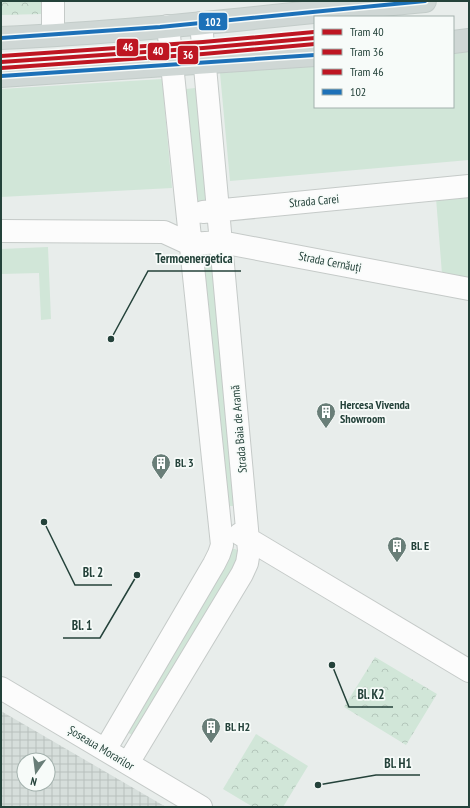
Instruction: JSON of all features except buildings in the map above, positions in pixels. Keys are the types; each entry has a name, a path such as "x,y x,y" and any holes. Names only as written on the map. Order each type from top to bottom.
{"main road":[{"path":"1,38 168,26 424,1"},
{"path":"454,42 469,40"},
{"path":"1,76 314,55"}],"street":[{"path":"53,1 53,35"},
{"name":"Strada Baia de Aramă","path":"128,764 242,574 250,551 201,23"},
{"path":"105,750 219,554 222,545 168,26"},
{"name":"Strada Carei","path":"187,214 469,186"},
{"path":"164,232 187,214"},
{"path":"1,231 164,232 190,244"},
{"name":"Strada Cernăuți","path":"190,244 221,242 469,289"},
{"path":"220,522 469,672"},
{"name":"Șoseaua Morarilor","path":"1,688 201,807"}],"shaded area":[{"path":"1,711 166,807 1,807"}],"green space":[{"path":"1,1 42,1 42,14 1,15"},
{"path":"469,51 469,160 230,181 220,73 314,65 314,108 454,108 454,53"},
{"path":"162,79 172,188 1,197 1,89"},
{"path":"195,88 200,90 212,193 205,202 198,203 193,200 183,92 186,89"},
{"path":"469,195 469,279 442,274 436,198"},
{"path":"48,247 51,319 41,320 39,273 1,274 1,249"},
{"path":"210,252 215,255 237,506 230,506 224,503 198,257 203,253"},
{"path":"229,549 235,549 242,553 132,735 127,732"},
{"path":"375,657 437,694 406,745 344,707"},
{"path":"256,734 308,766 283,807 253,807 223,789"}],"tram line":[{"name":"46","path":"1,56 203,42 314,32"},
{"name":"40","path":"1,62 203,48 314,38"},
{"name":"36","path":"1,68 203,54 314,44"}],"transit line":[{"name":"102","path":"1,38 160,27 425,1"},
{"name":"102","path":"1,76 314,55"}],"place":[{"name":"Termoenergetica","path":"111,339"},
{"name":"Hercesa Vivenda Showroom","path":"326,429"},
{"name":"Bl. 3","path":"161,480"},
{"name":"Bl. 2","path":"44,522"},
{"name":"Bl. E","path":"397,563"},
{"name":"Bl. 1","path":"137,575"},
{"name":"Bl. K2","path":"332,665"},
{"name":"Bl. H2","path":"211,744"},
{"name":"Bl. H1","path":"318,785"}]}
